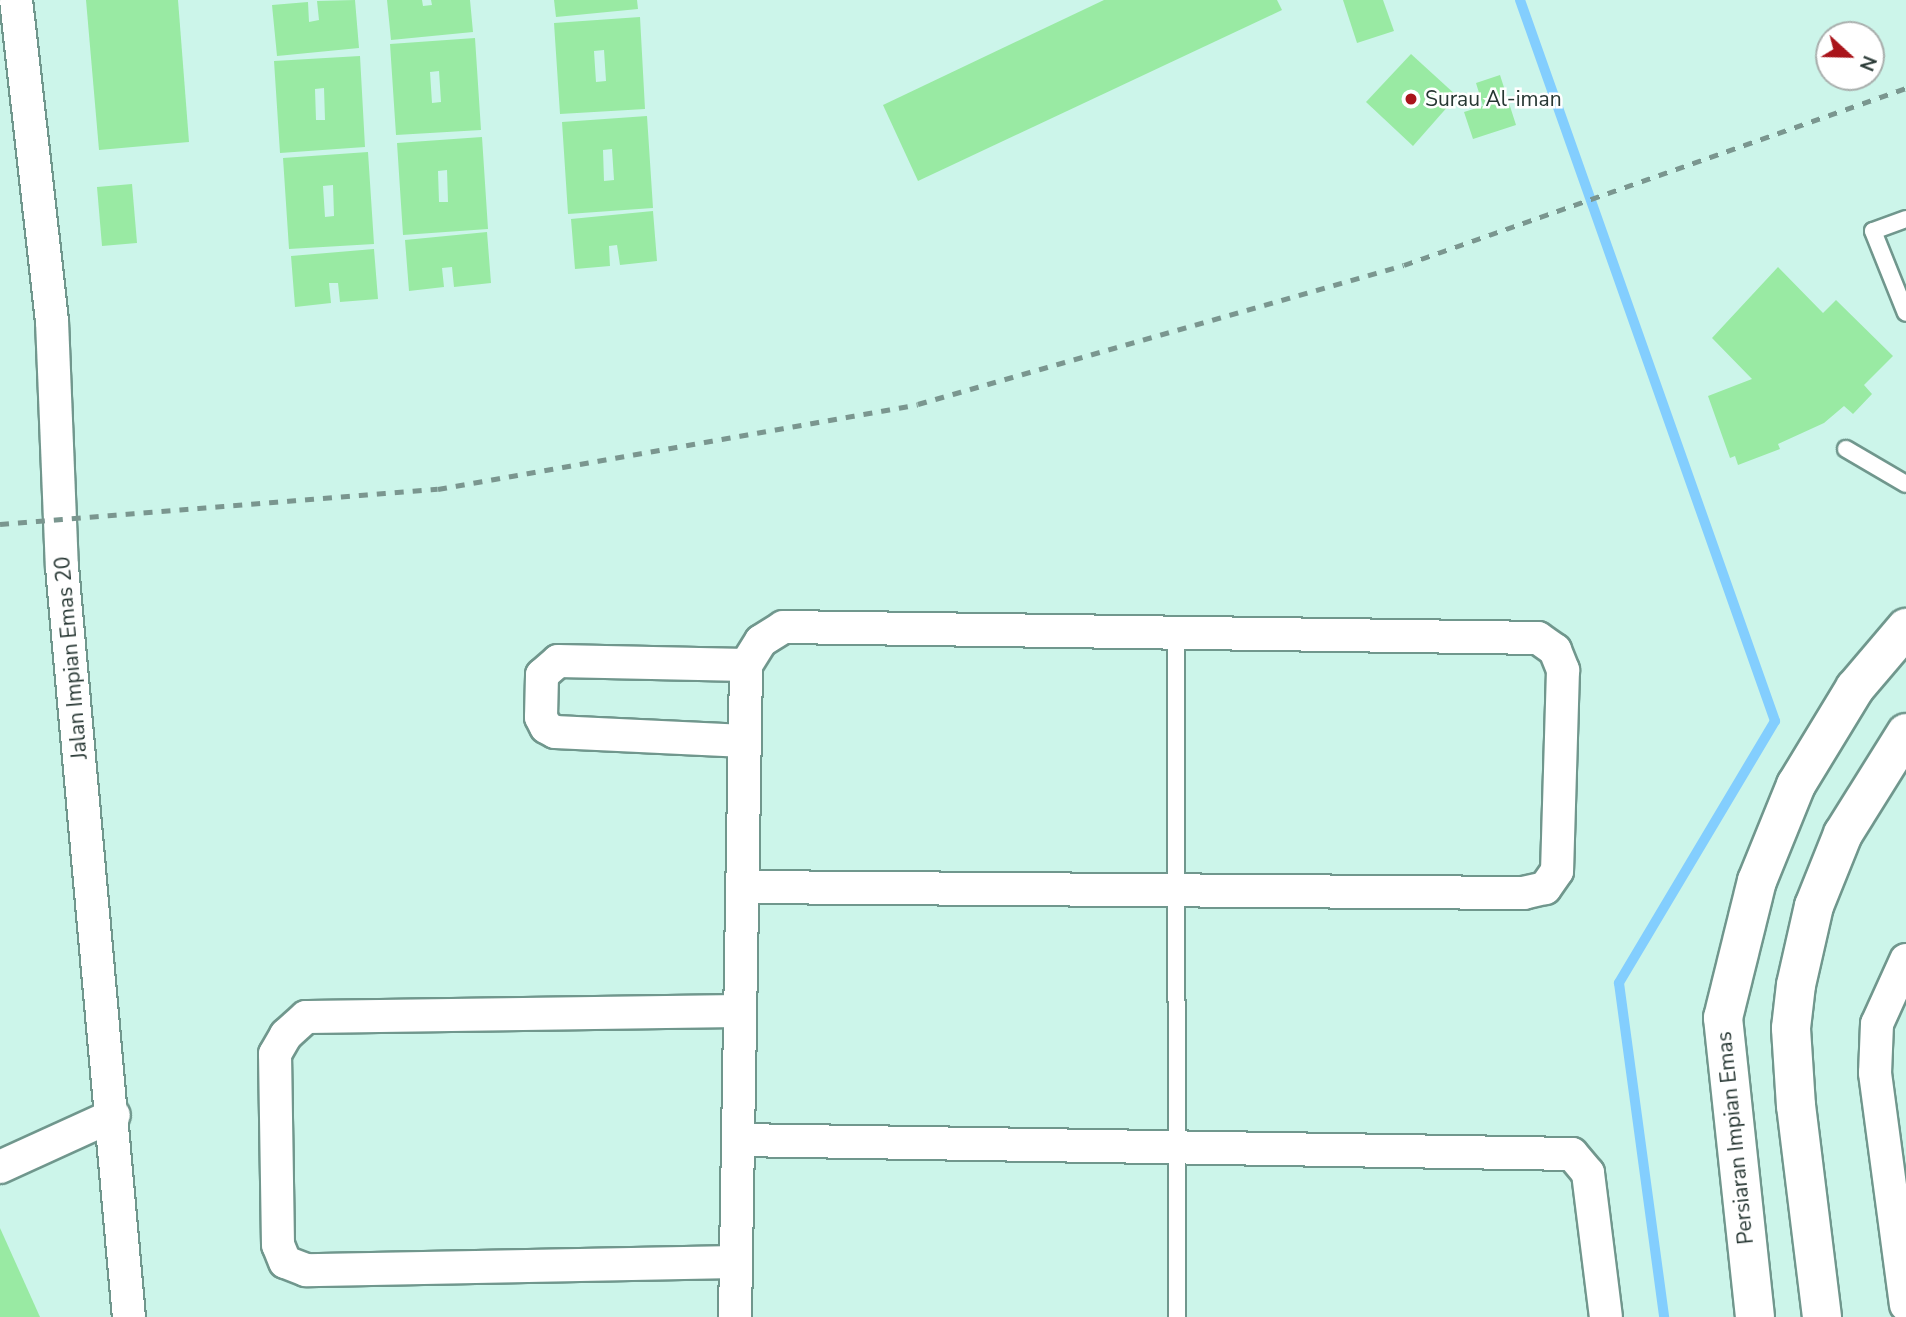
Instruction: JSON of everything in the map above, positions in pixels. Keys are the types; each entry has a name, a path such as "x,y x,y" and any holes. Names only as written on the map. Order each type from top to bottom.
{"main road":[{"name":"Persiaran Impian Emas","path":"1755,1317 1725,1044 1723,1018 1728,995 1757,881 1796,785 1855,688 1906,628"},
{"path":"1822,1317 1796,1106 1791,1028 1796,985 1814,906 1843,834 1906,733"}],"street":[{"name":"Jalan Impian Emas 20","path":"16,0 52,321 62,567 114,1115 129,1317"},
{"path":"735,1317 746,665 761,641 783,627 1538,638 1555,650 1563,670 1557,871 1545,888 1524,893 743,887"},
{"path":"745,741 555,732 541,717 542,675 558,661 746,665"},
{"path":"1906,960 1877,1024 1875,1073 1906,1305"},
{"path":"736,1262 306,1270 285,1262 278,1245 275,1054 286,1035 306,1017 740,1011"},
{"path":"0,1167 114,1115"},
{"path":"738,1140 1572,1154 1588,1173 1606,1317"}],"lane":[{"path":"1906,219 1873,231 1906,313"},
{"path":"1846,449 1906,484"},
{"path":"1177,632 1177,1317"}],"building":[{"path":"86,0 178,0 189,142 99,150"},
{"path":"355,0 359,48 277,56 272,5 308,2 309,22 319,20 317,1"},
{"path":"387,0 422,0 423,6 432,5 431,0 470,0 473,32 391,40"},
{"path":"554,0 637,0 638,9 556,17"},
{"path":"1104,0 1277,0 1282,10 918,181 883,105"},
{"path":"1343,0 1383,0 1394,31 1357,43"},
{"path":"640,17 645,109 560,114 554,23","holes":["604,50 606,81 596,82 594,51"]},
{"path":"475,38 481,130 396,135 390,44","holes":["439,71 441,102 432,103 430,72"]},
{"name":"Surau Al-iman","path":"1411,54 1457,96 1413,146 1366,102"},
{"path":"360,56 365,147 280,153 274,61","holes":["324,88 325,120 316,120 315,89"]},
{"path":"1500,75 1516,125 1473,139 1464,112 1483,106 1476,83"},
{"path":"647,116 653,208 568,214 562,122","holes":["612,149 614,180 604,181 603,150"]},
{"path":"482,137 488,229 403,235 397,143","holes":["447,170 448,202 439,202 438,171"]},
{"path":"368,152 374,244 289,249 283,158","holes":["333,185 334,216 325,217 323,186"]},
{"path":"132,184 137,243 102,246 97,187"},
{"path":"653,211 657,261 620,265 617,245 609,246 610,266 575,269 571,219"},
{"path":"487,232 491,283 454,287 452,267 442,268 444,287 409,291 405,240"},
{"path":"374,249 378,299 340,302 338,283 329,283 331,303 295,307 291,256"},
{"path":"1778,267 1823,313 1836,300 1893,356 1864,385 1872,394 1853,414 1844,406 1824,423 1778,444 1780,449 1738,465 1735,456 1730,458 1708,396 1752,379 1712,338"},
{"path":"0,1228 40,1317 0,1317"}],"waterway":[{"path":"1520,0 1775,721 1619,983 1664,1317"}],"railway":[{"path":"0,524 438,489 918,404 1404,265 1906,88"}],"place":[{"name":"Surau Al-iman","path":"1411,99"}]}
